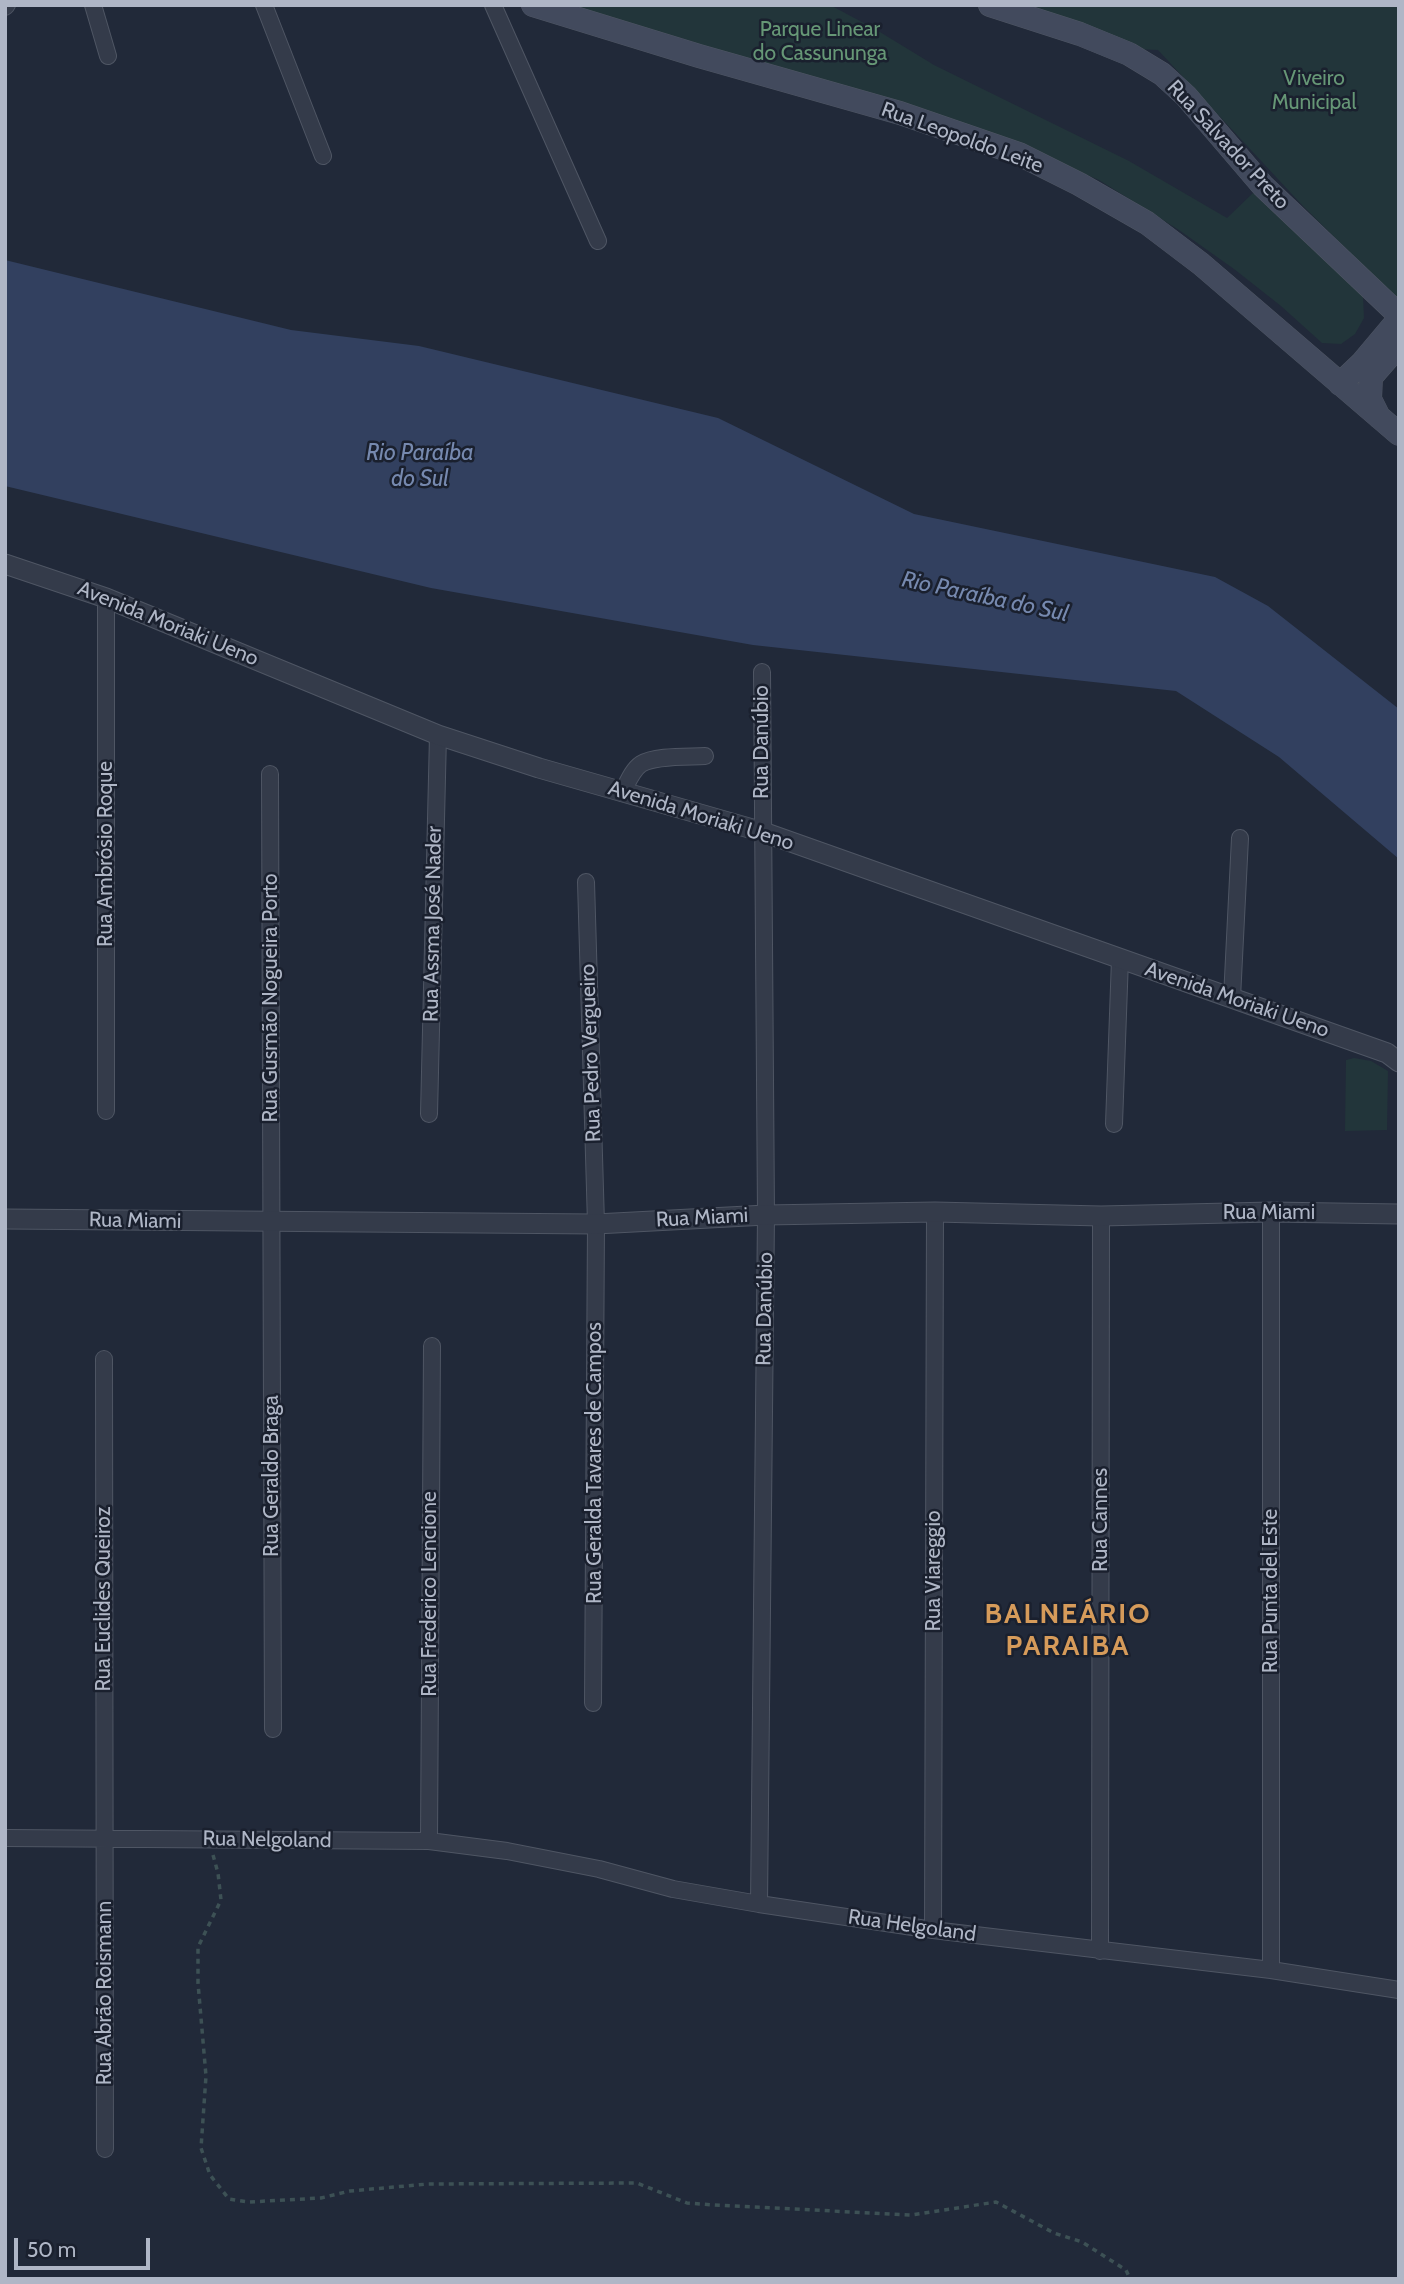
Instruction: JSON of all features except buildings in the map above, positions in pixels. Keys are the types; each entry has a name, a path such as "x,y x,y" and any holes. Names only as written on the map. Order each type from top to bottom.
{"main road":[{"name":"Rua Leopoldo Leite","path":"533,5 900,113 1018,154 1079,184 1147,223 1201,264 1399,434"},
{"name":"Rua Salvador Preto","path":"990,5 1080,34 1129,54 1161,74 1186,96 1264,186 1399,317"},
{"path":"1343,387 1399,317"},
{"path":"1343,387 1371,377 1399,345"},
{"path":"1371,377 1370,399 1379,417"}],"street":[{"path":"93,5 108,56"},
{"path":"264,5 323,156"},
{"path":"493,5 598,241"},
{"name":"Avenida Moriaki Ueno","path":"5,564 106,598 438,735 622,793 763,832 1387,1053 1399,1062"},
{"name":"Rua Ambrósio Roque","path":"106,598 106,1111"},
{"name":"Rua Danúbio","path":"759,1904 766,1215 762,672"},
{"name":"Rua Assma José Nader","path":"429,1114 438,735"},
{"path":"622,793 635,770 642,764 652,760 705,757"},
{"name":"Rua Gusmão Nogueira Porto","path":"270,774 271,1223"},
{"path":"1232,998 1240,838"},
{"name":"Rua Pedro Vergueiro","path":"586,882 596,1224"},
{"path":"1114,1124 1121,959"},
{"name":"Rua Miami","path":"5,1219 596,1224 766,1215 934,1212 1101,1216 1271,1212 1399,1214"},
{"name":"Rua Viareggio","path":"933,1930 934,1212"},
{"name":"Rua Punta del Este","path":"1271,1212 1271,1970"},
{"name":"Rua Cannes","path":"1100,1951 1101,1216"},
{"name":"Rua Geraldo Braga","path":"271,1223 273,1729"},
{"name":"Rua Geralda Tavares de Campos","path":"593,1703 596,1224"},
{"name":"Rua Frederico Lencione","path":"429,1841 432,1346"},
{"name":"Rua Euclides Queiroz","path":"104,1359 105,1838"},
{"path":"5,1838 105,1838"},
{"name":"Rua Nelgoland","path":"105,1838 429,1841"},
{"name":"Rua Abrão Roismann","path":"105,1838 105,2148"},
{"name":"Rua Helgoland","path":"429,1841 507,1851 599,1869 673,1889 759,1904 933,1930 1271,1970 1399,1990"}],"path":[{"path":"207,1839 218,1873 221,1900 198,1947 198,1983 206,2076 201,2148 210,2175 229,2199 249,2202 321,2198 350,2191 428,2184 637,2183 687,2203 740,2207 911,2215 996,2202 1054,2233 1082,2242 1126,2270 1130,2279"}],"green space":[{"name":"Parque Linear do Cassununga","path":"571,5 830,5 934,65 1129,161 1227,218 1253,193 1363,296 1364,318 1355,334 1341,344 1322,343 1234,269 1179,230 1099,180 973,127"},
{"name":"Viveiro Municipal","path":"975,5 1399,5 1399,301 1303,206 1158,50 1114,48"},
{"path":"1354,1058 1371,1061 1388,1071 1387,1130 1345,1131 1346,1060"}],"water":[{"name":"Rio Paraíba do Sul","path":"5,260 291,330 419,346 718,418 914,514 1215,577 1268,606 1399,709 1399,859 1279,757 1176,691 753,645 431,588 5,486"}],"district":[{"name":"BALNEÁRIO PARAIBA","path":"1068,1631"}]}
